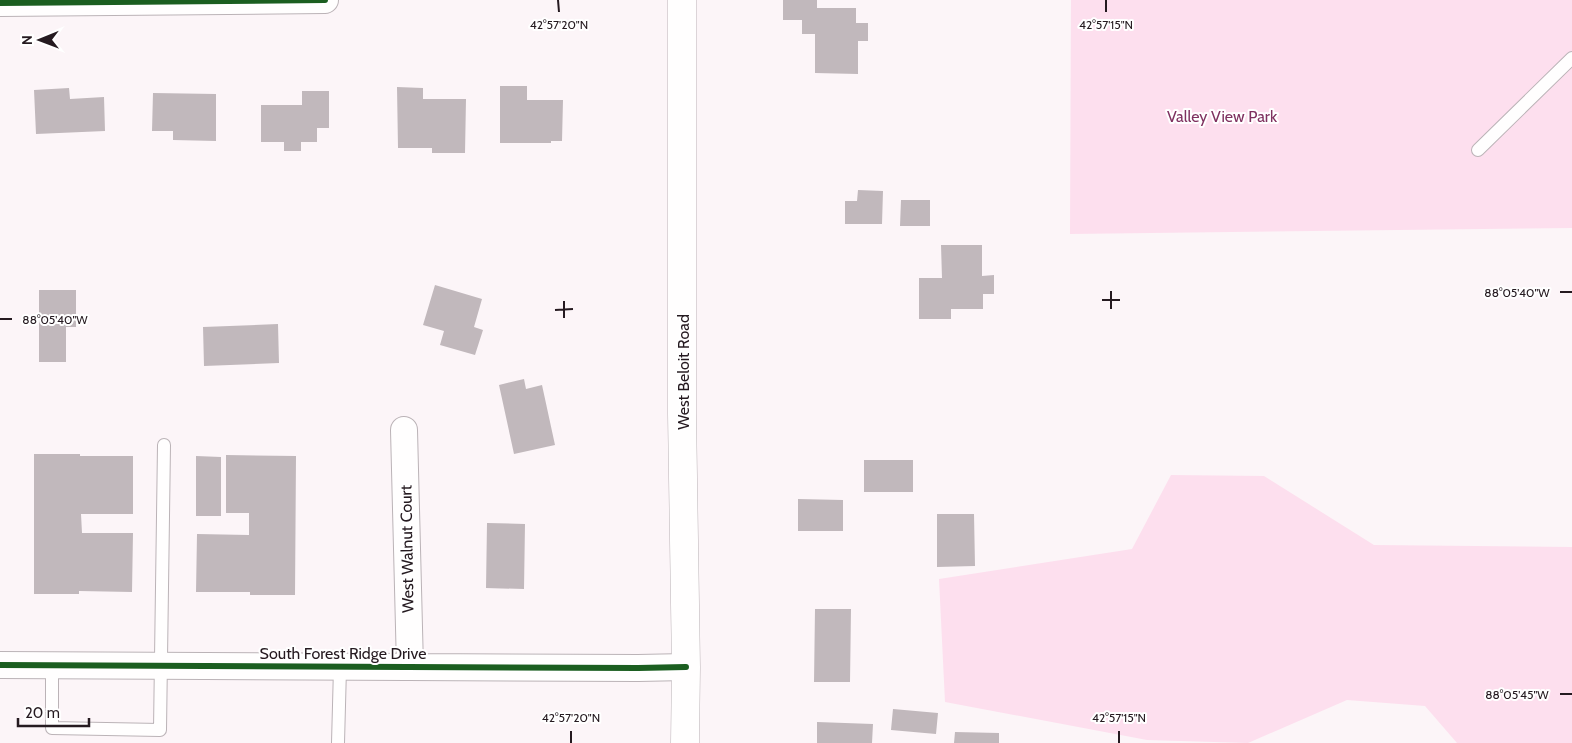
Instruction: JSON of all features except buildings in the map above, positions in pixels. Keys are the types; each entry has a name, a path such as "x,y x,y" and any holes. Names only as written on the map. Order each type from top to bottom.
{"main road":[{"name":"West Beloit Road","path":"682,0 682,414 686,667 685,743"}],"street":[{"path":"0,3 325,0"},
{"name":"West Walnut Court","path":"404,430 410,667"},
{"name":"South Forest Ridge Drive","path":"0,665 340,668 686,667"}],"lane":[{"path":"1478,150 1572,58"},
{"path":"52,666 52,728 160,730 164,445"},
{"path":"338,743 340,668"}],"green space":[{"name":"Valley View Park","path":"1071,0 1572,0 1572,228 1070,234"},
{"path":"1171,475 1264,476 1374,545 1572,547 1572,743 1457,743 1425,706 1347,700 1248,743 1147,740 945,702 939,579 1132,549"}],"cycle path":[{"path":"0,3 325,0"},
{"path":"0,665 686,667"}]}
